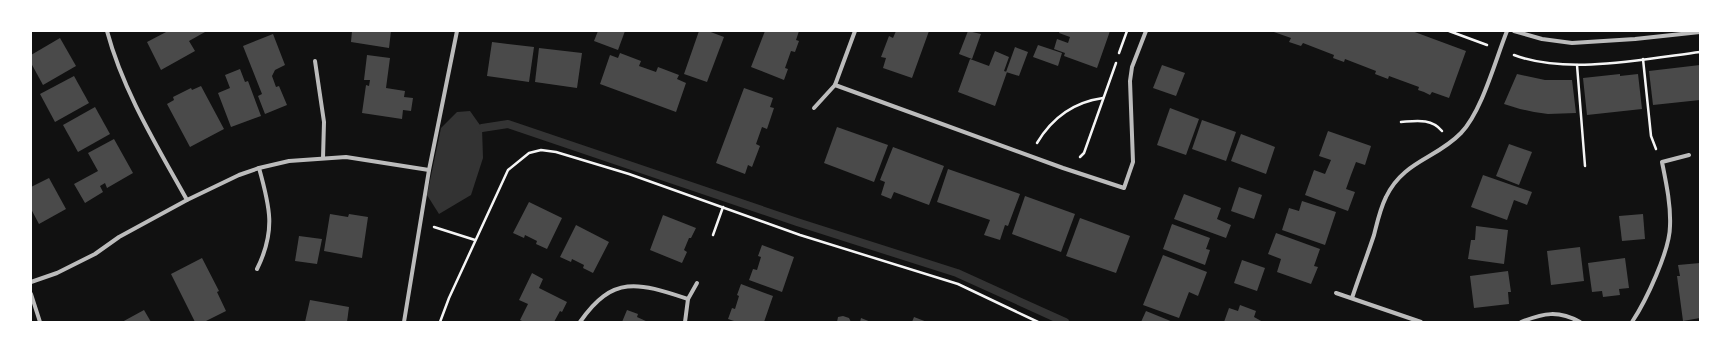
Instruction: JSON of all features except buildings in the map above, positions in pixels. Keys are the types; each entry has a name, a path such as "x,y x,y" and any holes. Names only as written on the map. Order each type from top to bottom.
{"street":[{"path":"107,31 113,55 126,86 187,200"},
{"path":"404,322 422,223 429,170 457,31"},
{"path":"814,108 836,85 855,31"},
{"path":"836,85 1124,188 1133,162 1130,81 1132,67 1146,31"},
{"path":"1352,298 1386,197 1399,178 1411,166 1452,142 1471,120 1478,106 1507,31"},
{"path":"1514,31 1542,39 1572,43 1635,39 1700,32"},
{"path":"314,61 323,116 323,158"},
{"path":"1632,322 1649,291 1668,240 1670,212 1662,162 1689,155"},
{"path":"31,282 57,273 95,254 119,237 187,200 239,175 258,168 289,161 346,157 429,170"},
{"path":"257,269 267,245 269,210 258,168"},
{"path":"685,322 688,299 697,283"},
{"path":"580,322 596,300 607,293 620,288 635,286 651,287 688,299"},
{"path":"1336,293 1421,322"},
{"path":"31,294 40,322"},
{"path":"1521,322 1539,315 1554,313 1567,315 1580,322"}],"path":[{"path":"1119,53 1127,31"},
{"path":"1450,31 1479,42"},
{"path":"1520,57 1577,65 1700,52"},
{"path":"1643,59 1651,136 1662,162"},
{"path":"1090,177 1080,158 1084,153 1116,61"},
{"path":"1577,65 1585,166"},
{"path":"1036,145 1049,127 1070,109 1083,102 1103,98"},
{"path":"1401,122 1427,121 1437,125 1452,142"},
{"path":"440,322 449,298 508,170 529,153 541,150 556,152 629,174 800,235 958,284 1038,322"},
{"path":"713,235 723,207"},
{"path":"422,223 476,240"}],"shaded area":[{"path":"470,111 482,128 483,158 471,195 439,214 427,195 441,128 457,112"}],"waterway":[{"path":"482,128 508,124 797,222 957,273 1065,322"}]}
